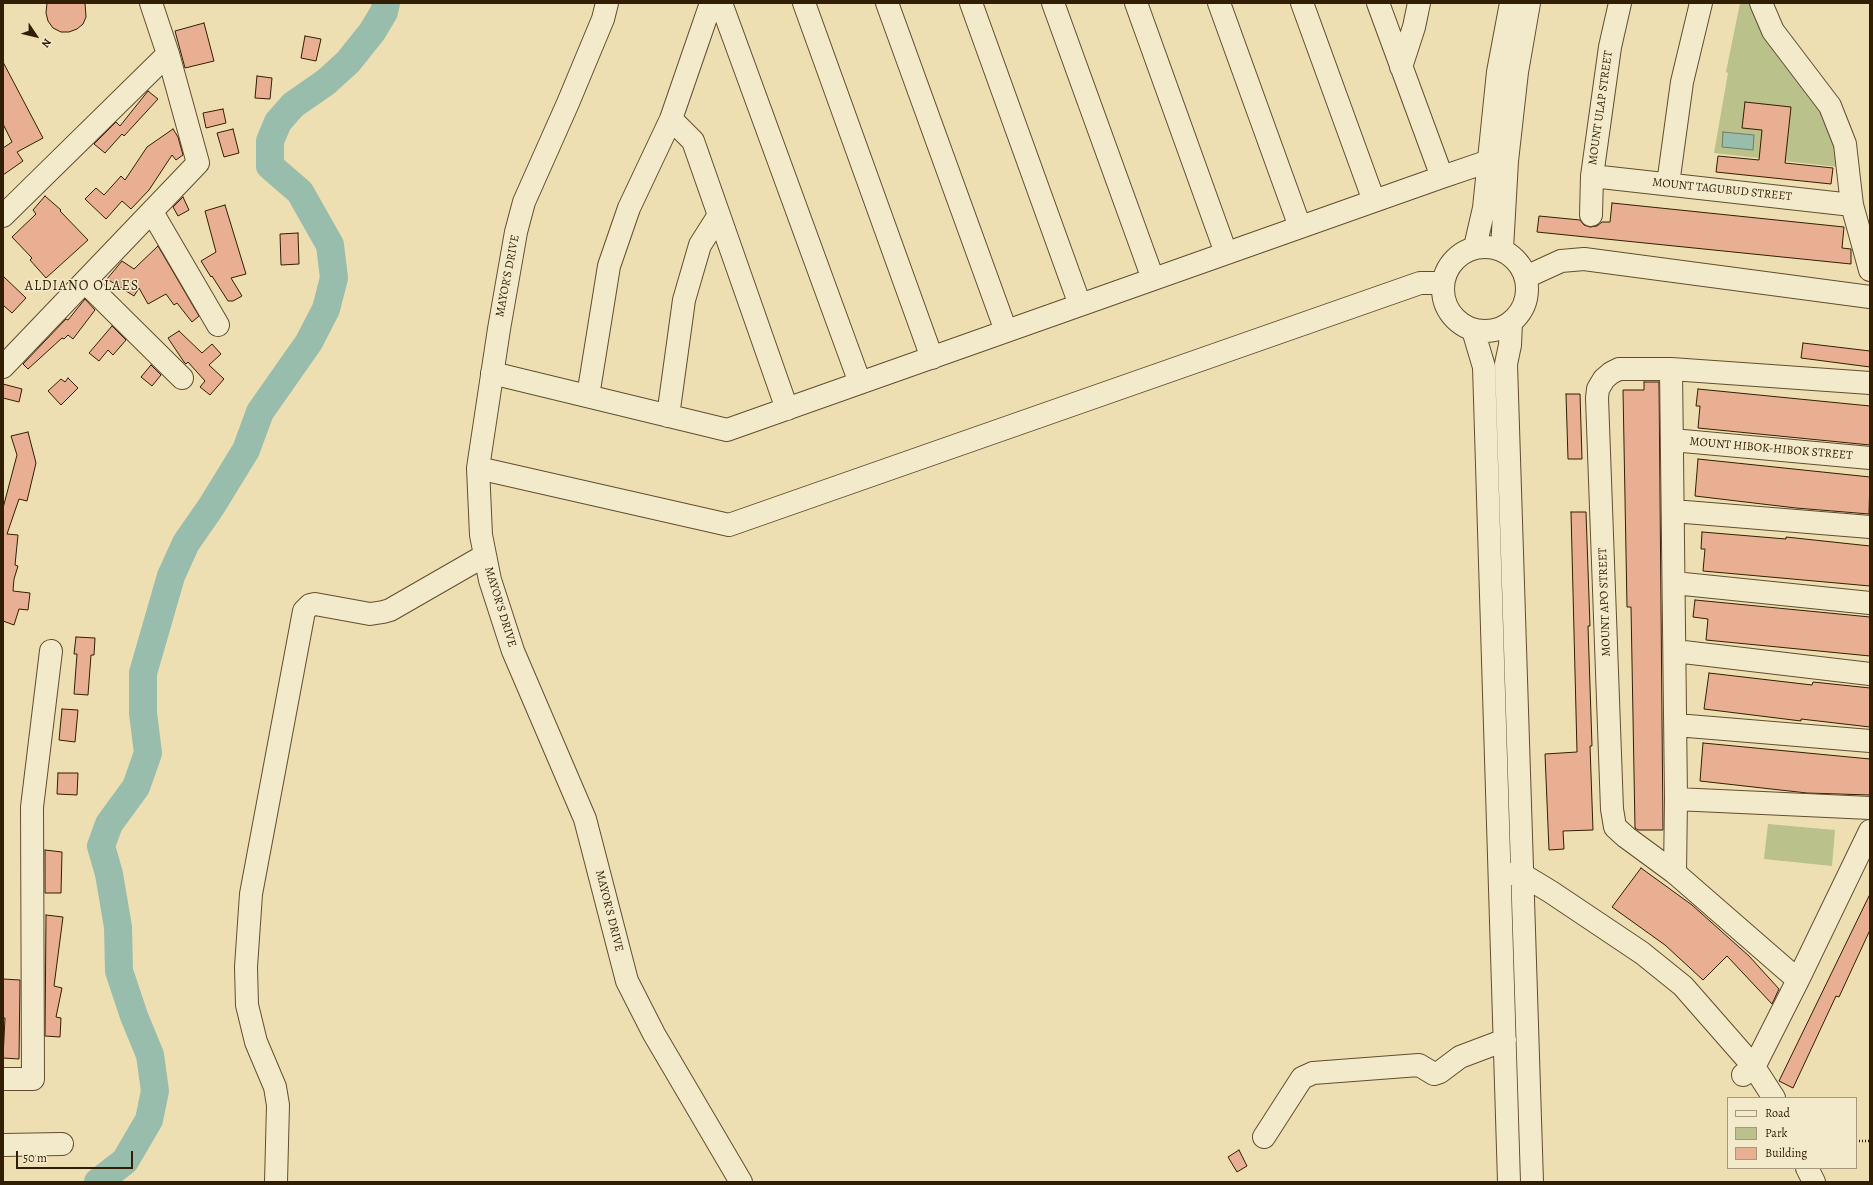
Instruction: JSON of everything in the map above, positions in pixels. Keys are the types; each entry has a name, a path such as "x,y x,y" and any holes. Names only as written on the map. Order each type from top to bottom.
{"street":[{"path":"3,367 198,163 168,54 151,3"},
{"name":"MAYOR'S DRIVE","path":"607,3 603,19 568,103 524,202 508,276 478,468 479,509 484,556 513,651 586,819 627,982 654,1034 741,1182"},
{"path":"588,396 609,266 629,208 671,119 711,3"},
{"path":"721,3 860,383"},
{"path":"804,3 932,358"},
{"path":"887,3 1006,331"},
{"path":"970,3 1080,305"},
{"path":"1053,3 1153,279"},
{"path":"1136,3 1226,253"},
{"path":"1219,3 1300,227"},
{"path":"1302,3 1374,201"},
{"path":"1378,3 1442,177"},
{"path":"1401,67 1414,27 1419,3"},
{"path":"1502,249 1498,161 1498,72 1511,3"},
{"path":"1475,247 1484,208 1498,161 1517,72 1529,3"},
{"name":"MOUNT ULAP STREET","path":"1591,215 1592,176 1610,47 1620,3"},
{"path":"1668,184 1682,82 1701,3"},
{"path":"1761,3 1773,31 1830,106 1845,144 1852,205 1870,270"},
{"path":"3,216 168,54"},
{"path":"671,119 693,140 787,409"},
{"path":"492,373 727,430 1442,177 1498,161"},
{"name":"MOUNT TAGUBUD STREET","path":"1592,176 1852,205"},
{"path":"152,212 218,325"},
{"path":"668,416 684,300 700,245 719,215"},
{"path":"1488,246 1502,249 1517,260 1526,277 1528,289 1526,302 1520,313 1511,322 1500,328 1487,331 1473,330 1460,324 1451,314 1444,302 1443,283 1445,274 1452,262 1462,253 1475,247 1488,246"},
{"path":"1526,277 1561,260 1584,259 1870,297"},
{"path":"85,282 182,378"},
{"path":"478,468 729,525 1420,283 1443,283"},
{"path":"1511,322 1510,345 1506,364 1532,1182"},
{"path":"1473,330 1484,367 1501,881 1509,1182"},
{"name":"MOUNT APO STREET","path":"1671,369 1620,369 1612,372 1604,379 1598,389 1597,398 1612,809 1615,827 1626,837 1675,873"},
{"path":"1798,980 1675,873 1676,725 1671,369 1870,383"},
{"name":"MOUNT HIBOK-HIBOK STREET","path":"1672,440 1870,458"},
{"path":"1673,510 1870,527"},
{"path":"276,1182 278,1105 275,1087 256,1042 247,1005 246,967 251,894 304,612 310,605 315,604 370,614 390,610 484,556"},
{"path":"1674,583 1870,603"},
{"path":"3,1079 33,1079 32,808 51,651"},
{"path":"1675,651 1870,674"},
{"path":"1676,725 1870,741"},
{"path":"1676,799 1870,808"},
{"path":"1748,1072 1798,980 1870,831"},
{"path":"1501,881 1523,883 1612,932 1664,970 1683,986 1748,1072 1773,1097"},
{"path":"1264,1137 1302,1078 1313,1073 1419,1065 1434,1074 1440,1072 1460,1057 1505,1040"},
{"path":"1748,1072 1759,1097"},
{"path":"3,1145 62,1144"},
{"path":"1794,1169 1801,1182"},
{"path":"1808,1169 1814,1182"}],"path":[{"path":"1857,1141 1870,1141"}],"green space":[{"path":"1740,3 1752,3 1783,64 1813,95 1833,129 1838,167 1714,153 1728,73 1726,72"},
{"path":"1768,824 1835,830 1832,866 1764,859"}],"shaded area":[{"path":"1723,132 1754,135 1753,150 1722,147"}],"building":[{"path":"47,3 85,3 86,17 83,24 77,29 69,32 61,32 53,28 48,21 46,13"},
{"path":"204,23 214,61 185,68 175,31"},
{"path":"305,36 321,39 316,61 301,58"},
{"path":"3,62 43,138 17,152 23,161 3,175 3,148 12,142 3,124"},
{"path":"257,76 272,78 270,99 255,98"},
{"path":"148,91 158,99 124,136 122,134 105,153 94,144 116,122 120,126"},
{"path":"1745,102 1791,107 1785,163 1833,168 1831,184 1716,172 1718,156 1759,160 1762,130 1742,128"},
{"path":"223,109 226,123 206,128 203,113"},
{"path":"173,129 178,137 183,155 176,160 172,155 149,190 131,209 122,201 106,219 85,199 96,188 104,195 121,176 125,180 147,147"},
{"path":"233,129 239,153 224,157 217,133"},
{"path":"45,196 61,210 60,211 88,240 46,278 30,260 32,258 12,237 36,214 33,210"},
{"path":"183,197 189,210 178,216 173,207"},
{"path":"1612,203 1844,227 1842,248 1851,249 1851,264 1537,232 1539,216 1580,220 1584,225 1590,227 1597,226 1602,222 1610,222"},
{"path":"225,205 246,274 231,278 242,296 233,301 228,301 201,261 216,252 205,211"},
{"path":"298,233 299,264 281,265 280,234"},
{"path":"158,246 199,316 192,322 177,303 174,305 166,294 148,304 139,288 134,296 107,279 122,261 134,269"},
{"path":"3,276 26,298 12,313 3,305"},
{"path":"85,299 95,310 73,339 68,335 64,339 62,338 28,369 23,364 66,319 68,320"},
{"path":"112,326 126,340 113,355 108,350 99,361 89,353"},
{"path":"179,331 202,353 212,344 221,354 209,365 224,379 210,395 200,387 205,381 188,362 186,364 184,362 168,338"},
{"path":"1803,343 1870,351 1870,367 1801,358"},
{"path":"151,365 161,375 152,386 141,377"},
{"path":"68,378 78,388 61,405 48,391 61,379 65,382"},
{"path":"1644,382 1659,382 1663,830 1638,830 1635,828 1631,607 1627,607 1623,390 1644,390"},
{"path":"3,384 22,389 19,402 3,398"},
{"path":"1698,389 1870,406 1870,445 1698,428 1700,406 1696,406"},
{"path":"1566,394 1580,394 1582,459 1568,459"},
{"path":"28,432 36,463 27,501 19,499 7,534 18,535 15,565 18,566 14,579 13,591 30,593 28,610 19,609 14,625 3,621 3,508 17,455 11,436"},
{"path":"1698,459 1870,477 1869,514 1796,508 1695,496"},
{"path":"1571,512 1586,512 1590,626 1588,626 1593,830 1563,831 1564,849 1549,850 1545,754 1577,752"},
{"path":"1702,532 1786,539 1786,537 1870,546 1870,586 1703,571 1705,549 1701,549"},
{"path":"1695,600 1870,617 1870,656 1706,640 1708,619 1693,617"},
{"path":"76,637 95,638 94,655 91,655 88,695 74,694 77,654 74,654"},
{"path":"1709,673 1812,685 1813,682 1870,688 1870,727 1801,719 1801,721 1704,709"},
{"path":"62,709 78,710 75,742 59,740"},
{"path":"1703,743 1870,759 1870,795 1807,793 1700,781"},
{"path":"58,773 78,773 77,795 57,794"},
{"path":"45,850 62,852 61,893 45,893"},
{"path":"1641,868 1692,905 1749,956 1779,989 1772,1004 1727,956 1703,980 1665,945 1612,907"},
{"path":"1870,894 1870,930 1839,997 1836,996 1793,1088 1779,1081"},
{"path":"46,915 63,917 54,986 62,988 56,1017 61,1018 60,1037 45,1036"},
{"path":"3,979 20,980 19,1059 3,1058 5,1018 3,1018"},
{"path":"1239,1150 1247,1166 1237,1172 1228,1157"}],"waterway":[{"path":"98,1182 125,1161 149,1120 155,1091 150,1055 134,1016 119,971 118,927 109,874 101,846 109,824 136,787 148,753 143,713 143,673 171,576 186,543 211,507 246,450 260,412 309,342 326,309 334,278 330,245 300,192 270,166 270,141 278,122 293,105 326,82 348,62 372,32 384,12 386,3"}],"district":[{"name":"ALDIANO OLAES","path":"82,287"}]}
